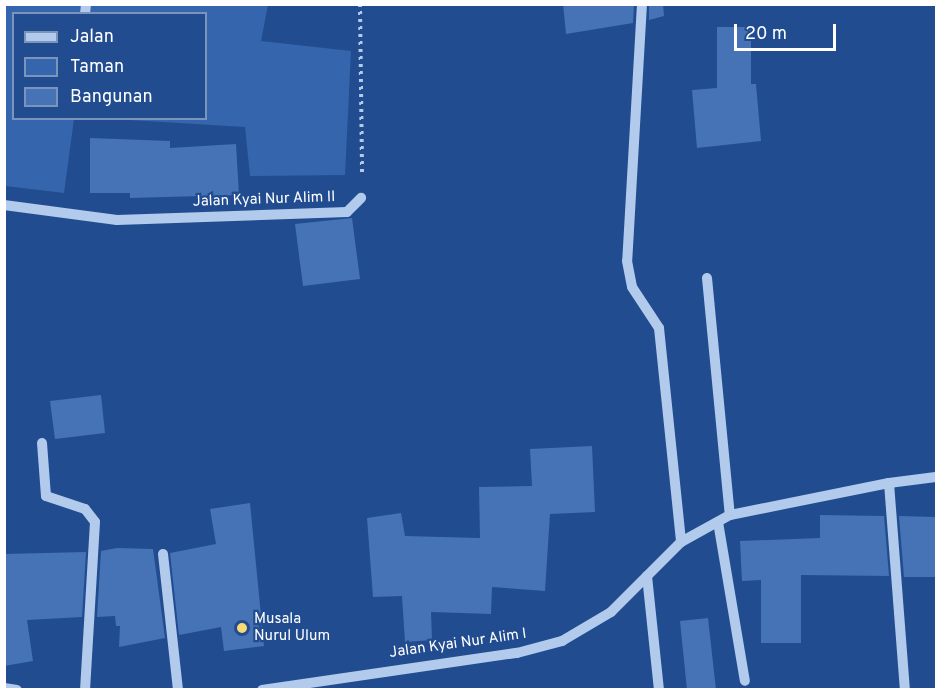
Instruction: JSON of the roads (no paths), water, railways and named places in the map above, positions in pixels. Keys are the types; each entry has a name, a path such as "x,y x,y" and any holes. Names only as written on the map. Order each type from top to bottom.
{"street":[{"path":"642,4 627,261 632,287 659,328 681,542"},
{"name":"Jalan Kyai Nur Alim II","path":"4,205 117,220 347,212 361,198"},
{"path":"707,278 730,515"},
{"path":"42,443 46,496 85,509 95,522 86,690"},
{"name":"Jalan Kyai Nur Alim I","path":"262,690 517,653 562,641 611,612 681,542 730,515 889,483 936,477"},
{"path":"889,483 905,690"},
{"path":"718,522 745,681"},
{"path":"163,554 178,690"},
{"path":"647,576 659,690"},
{"path":"4,688 17,690"}],"place":[{"name":"Musala Nurul Ulum","path":"242,628"}]}
